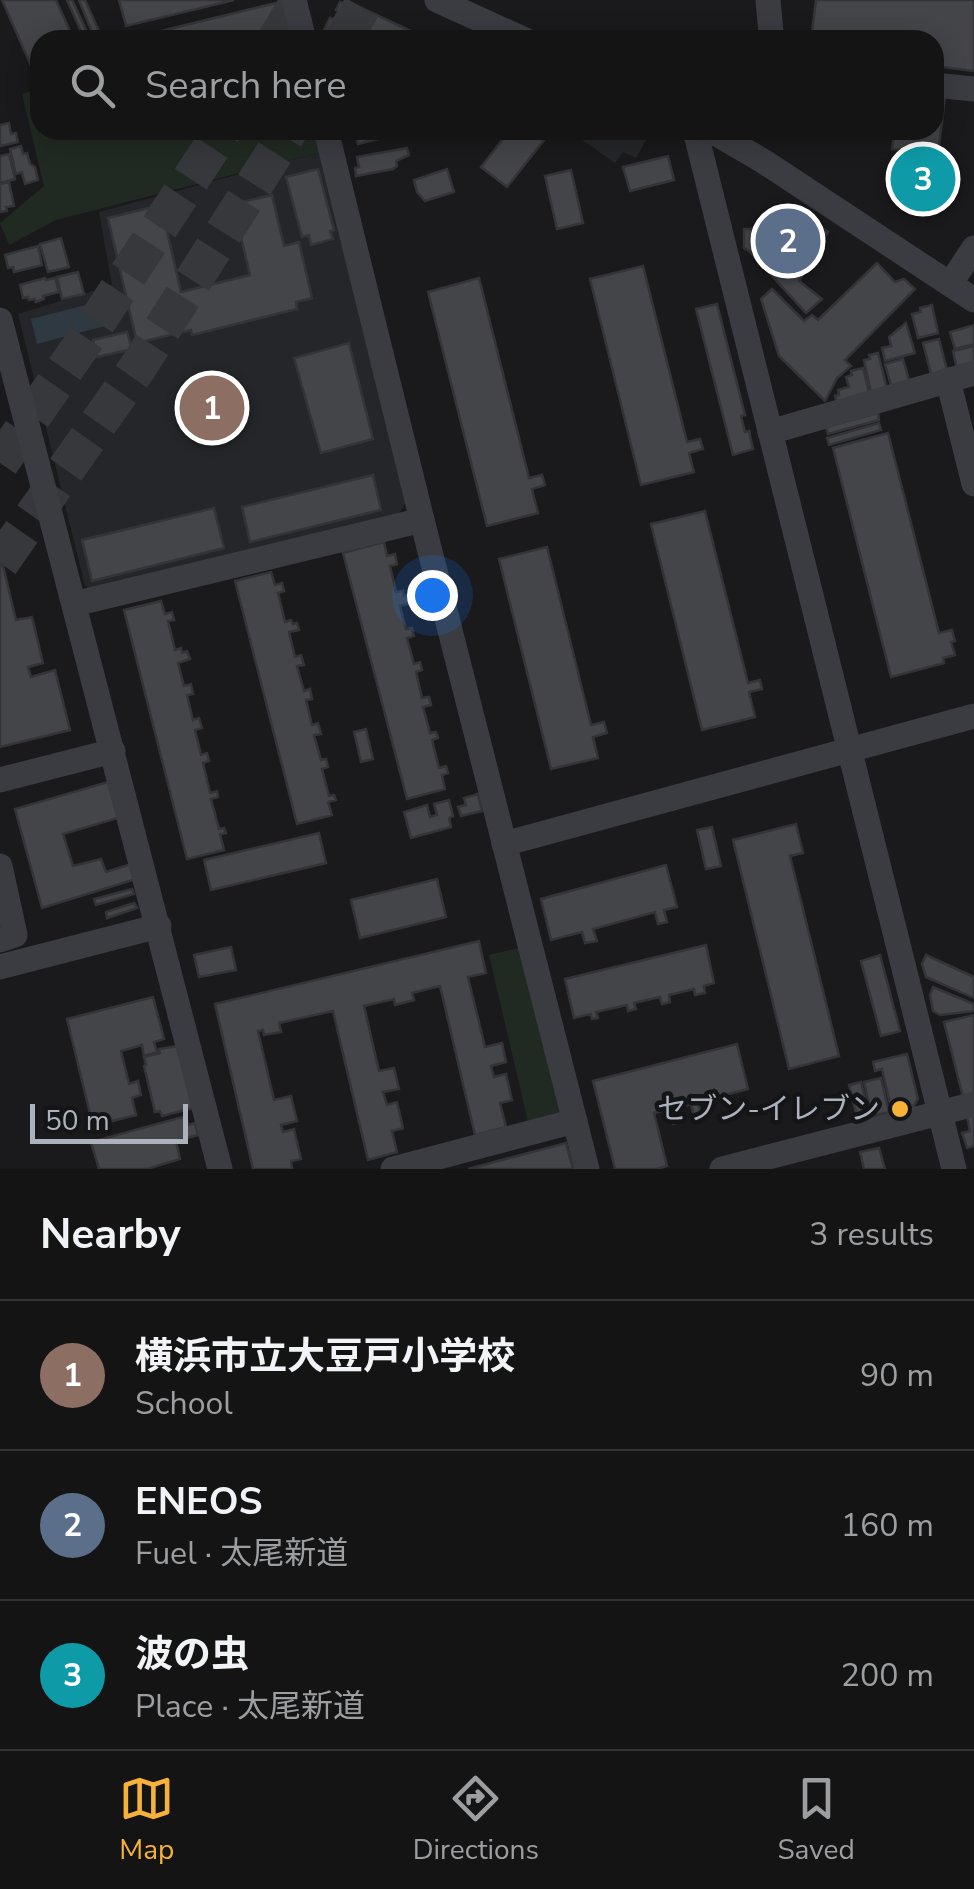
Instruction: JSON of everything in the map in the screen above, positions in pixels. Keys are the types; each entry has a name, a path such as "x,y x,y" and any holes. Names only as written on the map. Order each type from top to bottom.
{"street":[{"path":"294,0 302,30"},
{"path":"437,0 503,30"},
{"path":"768,0 771,30"},
{"path":"944,86 974,89"},
{"path":"328,140 588,1169"},
{"path":"697,140 954,1169"},
{"path":"727,140 974,300"},
{"path":"950,284 974,248"},
{"path":"0,320 220,1169"},
{"path":"770,432 974,373"},
{"path":"948,380 974,484"},
{"path":"74,604 422,520"},
{"path":"504,844 974,716"},
{"path":"0,780 112,751"},
{"path":"0,866 15,935 0,940"},
{"path":"0,967 158,926"},
{"path":"722,1169 974,1104"},
{"path":"393,1169 575,1122"}],"shaded area":[{"path":"30,92 30,127 22,94"},
{"path":"33,140 318,140 321,152 56,220 9,245 0,223 44,186"},
{"path":"582,140 646,140 636,158 623,152 615,163"},
{"path":"321,152 406,502 397,516 94,591 85,586 18,314 112,285 99,212"},
{"path":"109,299 116,323 37,344 31,319"},
{"path":"519,948 564,1112 529,1126 489,955"}],"building":[{"path":"2,0 56,0 70,30 30,30 30,63"},
{"path":"67,0 72,0 86,30 80,30"},
{"path":"79,0 85,0 98,30 91,30"},
{"path":"119,0 234,0 126,26"},
{"path":"816,0 974,0 974,71 944,67 944,30 812,30"},
{"path":"340,2 350,6 351,3 409,30 324,30 330,18 340,23 345,14 336,10"},
{"path":"276,3 283,30 165,30"},
{"path":"9,123 18,142 0,146 0,125"},
{"path":"502,140 544,140 507,187 481,167"},
{"path":"893,140 940,140 938,154 892,149"},
{"path":"21,146 35,167 38,180 25,184 22,172 16,174 10,149"},
{"path":"407,148 409,155 396,161 393,169 356,176 357,157"},
{"path":"9,154 15,179 0,183 0,156"},
{"path":"668,156 674,180 630,191 623,167"},
{"path":"318,169 334,230 330,231 333,239 311,245 309,235 302,237 286,177"},
{"path":"447,169 454,192 425,201 414,180"},
{"path":"571,170 583,223 557,229 545,176"},
{"path":"9,182 14,206 0,212 0,184"},
{"path":"272,195 284,246 299,242 312,298 296,302 297,309 192,335 191,330 137,343 108,218 161,205 181,292 250,275 233,204"},
{"path":"790,208 828,232 799,281 822,299 806,313 744,248 744,229 754,229 754,244 763,250"},
{"path":"61,238 69,267 48,272 40,244"},
{"path":"38,246 42,265 14,272 13,267 8,268 5,255"},
{"path":"877,263 895,282 904,279 915,289 845,360 851,366 837,378 825,401 779,356 761,299 772,289 804,321 812,315 818,320"},
{"path":"643,266 687,442 700,439 703,449 689,453 694,472 641,485 590,279"},
{"path":"78,272 84,294 62,299 57,277"},
{"path":"55,278 59,292 36,302 23,298 20,285"},
{"path":"479,278 529,478 542,475 545,485 532,489 538,513 487,526 428,292"},
{"path":"717,304 745,415 741,416 753,449 733,455 696,309"},
{"path":"932,305 938,333 918,338 912,314"},
{"path":"906,323 915,353 885,361 882,348 891,346 889,337"},
{"path":"974,325 974,344 955,349 950,332"},
{"path":"127,332 132,349 97,357 93,340"},
{"path":"939,339 948,374 932,378 923,343"},
{"path":"349,343 373,439 321,453 294,358"},
{"path":"974,346 974,369 957,369 953,351"},
{"path":"878,353 887,389 871,393 864,360"},
{"path":"903,359 910,384 892,389 885,364"},
{"path":"863,368 870,396 837,404 838,390 849,387 846,377"},
{"path":"878,413 879,420 828,434 826,427"},
{"path":"879,423 881,430 829,445 827,438"},
{"path":"888,433 939,633 952,630 955,641 951,642 955,655 943,658 944,663 891,677 833,448"},
{"path":"373,475 381,510 250,542 242,507"},
{"path":"214,508 224,548 92,581 82,540"},
{"path":"705,511 748,683 760,680 762,689 749,692 755,717 702,730 651,524"},
{"path":"384,542 387,556 395,554 397,564 390,566 396,592 409,594 411,603 400,606 406,629 412,628 414,636 407,638 414,664 420,662 422,670 416,672 422,698 429,697 431,705 423,707 430,733 436,732 438,738 432,740 439,768 446,766 448,773 442,775 445,789 407,799 343,553"},
{"path":"547,547 591,725 604,722 607,733 593,737 598,758 551,769 499,559"},
{"path":"0,563 16,620 32,617 43,663 28,667 31,677 55,670 70,730 0,747"},
{"path":"271,572 275,585 282,583 284,591 278,593 285,622 297,623 299,630 289,632 295,657 301,655 304,665 297,666 304,691 310,689 312,699 306,700 312,725 318,723 321,734 314,735 321,760 326,759 328,767 322,769 329,796 334,795 336,800 328,802 332,815 297,824 235,581"},
{"path":"161,601 165,614 172,612 174,620 168,621 175,650 187,651 190,659 178,663 184,686 191,684 193,694 187,695 193,720 199,718 202,728 195,730 201,755 207,753 209,761 203,763 210,793 217,791 218,797 211,799 219,829 224,828 226,833 220,834 224,850 187,859 124,610"},
{"path":"366,729 373,759 361,762 354,732"},
{"path":"108,782 118,818 63,834 73,866 101,859 106,872 131,864 136,879 42,908 15,809"},
{"path":"478,794 482,811 461,816 458,807 466,805 464,798"},
{"path":"449,800 451,827 411,838 404,812 427,805 430,817 437,815 434,804"},
{"path":"796,824 803,853 790,856 839,1056 789,1069 733,840"},
{"path":"712,827 721,866 706,869 697,830"},
{"path":"319,833 326,863 211,890 204,860"},
{"path":"666,865 677,907 664,910 667,922 658,924 655,912 593,929 597,941 585,943 582,932 551,940 541,899"},
{"path":"437,879 446,917 360,938 351,900"},
{"path":"132,889 134,894 96,905 94,899"},
{"path":"134,903 137,908 107,918 106,912"},
{"path":"479,941 486,973 468,977 485,1047 502,1043 506,1062 491,1066 494,1077 506,1074 512,1100 500,1103 506,1127 475,1135 440,986 412,993 414,1000 395,1005 394,999 364,1006 379,1071 394,1068 399,1089 383,1092 387,1105 397,1102 403,1128 392,1131 397,1152 368,1160 333,1011 279,1023 281,1032 264,1035 263,1030 258,1031 274,1100 291,1096 297,1121 281,1125 283,1132 294,1129 301,1159 291,1161 292,1169 253,1169 215,1004"},
{"path":"706,945 714,983 704,986 705,993 695,995 694,989 669,995 670,1002 662,1004 660,997 634,1003 636,1009 628,1011 627,1005 596,1012 598,1018 592,1019 591,1014 574,1018 565,979"},
{"path":"231,947 236,970 199,977 194,955"},
{"path":"880,955 900,1031 881,1036 861,961"},
{"path":"926,955 974,977 974,998 926,977 922,964"},
{"path":"933,987 974,1004 974,1011 940,1015 933,1011"},
{"path":"153,997 164,1039 154,1042 157,1052 144,1056 142,1045 121,1051 129,1084 138,1081 141,1095 132,1098 136,1115 93,1126 67,1019"},
{"path":"974,1015 974,1094 963,1097 944,1022"},
{"path":"737,1044 748,1089 698,1102 701,1115 694,1117 691,1104 681,1107 684,1121 673,1124 670,1109 654,1113 667,1166 615,1169 593,1081"},
{"path":"178,1046 193,1108 162,1116 160,1111 155,1112 144,1057"},
{"path":"907,1054 918,1099 913,1107 892,1112 882,1069 875,1071 873,1062"},
{"path":"881,1078 889,1112 872,1116 864,1082"},
{"path":"861,1082 870,1117 858,1121 849,1085"},
{"path":"974,1114 974,1146 967,1148 962,1133 970,1131 967,1116"},
{"path":"186,1116 188,1125 195,1123 198,1135 176,1141 180,1159 147,1169 99,1169 91,1142"},
{"path":"566,1143 573,1169 468,1169"},
{"path":"879,1148 885,1169 864,1169 860,1152"}],"tunnel":[{"path":"282,30 300,0"},
{"path":"348,30 366,0"},
{"path":"0,463 216,140"},
{"path":"0,563 138,367 283,140"}],"place":[{"name":"波の虫","path":"923,179"},
{"name":"ENEOS","path":"788,241"},
{"name":"横浜市立大豆戸小学校","path":"212,408"},
{"name":"セブン-イレブン","path":"900,1109"}]}
